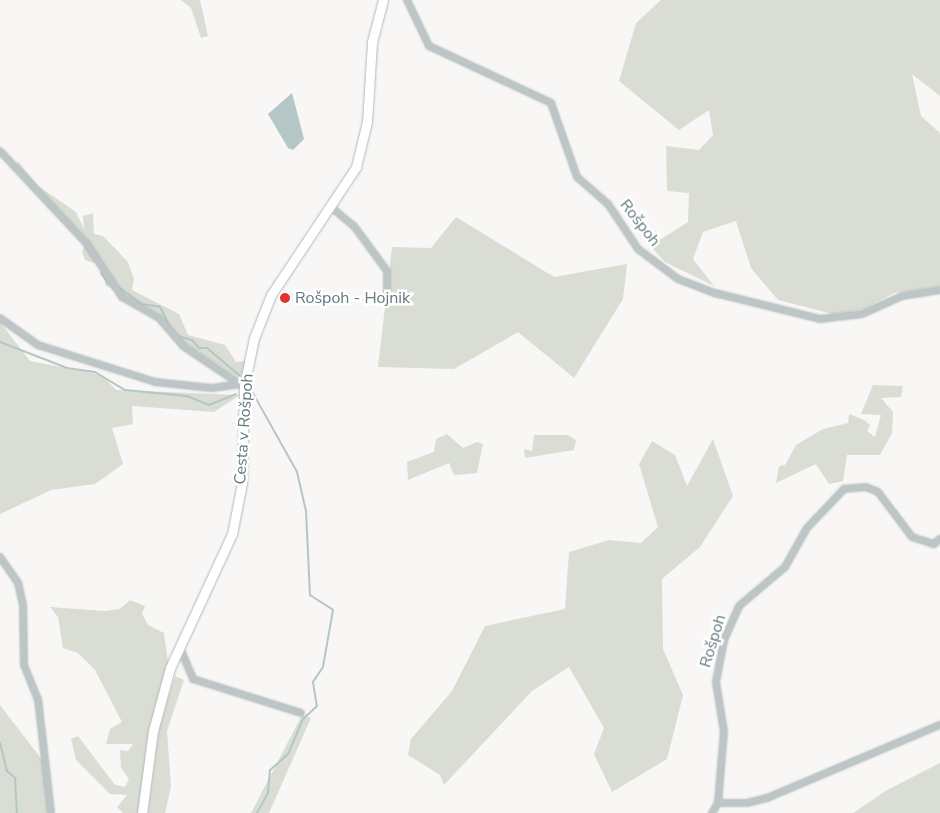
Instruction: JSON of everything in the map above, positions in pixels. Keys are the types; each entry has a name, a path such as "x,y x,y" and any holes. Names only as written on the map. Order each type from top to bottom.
{"street":[{"name":"Cesta v Rošpoh","path":"142,813 158,704 180,648 232,534 242,483 241,384 254,338 271,295 331,207 363,145 372,42 382,0"},
{"name":"Rošpoh","path":"407,0 429,46 551,103 577,177 608,204 638,249 678,279 715,293 820,319 862,314 902,296 940,290"},
{"path":"0,151 87,244 122,297 158,318 183,346 241,384"},
{"path":"331,207 354,226 387,270 387,298"},
{"path":"0,318 38,345 155,382 212,388 241,384"},
{"name":"Rošpoh","path":"712,813 718,803 724,732 716,682 724,640 739,606 785,567 807,528 844,489 866,487 878,492 912,537 934,544 940,539"},
{"path":"0,557 18,583 23,604 24,665 38,700 51,813"},
{"path":"180,648 193,679 301,713"},
{"path":"718,803 746,803 768,798 940,725"}],"shaded area":[{"path":"181,0 200,0 208,36 201,38 191,8"},
{"path":"661,0 940,0 940,96 912,74 921,116 940,133 940,286 894,293 864,309 833,314 778,300 751,268 736,221 703,232 693,259 714,286 665,262 650,246 688,222 689,193 667,191 666,146 699,150 713,135 709,110 679,130 619,81 636,23"},
{"path":"292,93 304,139 293,150 288,148 268,114"},
{"path":"18,161 38,186 76,212 84,229 83,216 93,213 94,234 103,236 128,262 134,279 132,290 179,314 188,335 225,345 236,362 246,361 243,381 177,338 163,316 105,285 104,266 85,260 82,252 86,241 17,166"},
{"path":"456,217 554,277 627,264 623,299 574,378 518,332 454,369 378,367 392,247 431,248"},
{"path":"0,322 30,361 102,375 116,390 240,395 214,412 132,406 133,424 112,428 123,464 95,484 51,490 0,514"},
{"path":"873,385 903,386 901,397 881,398 893,412 892,433 880,455 847,455 843,481 829,484 816,464 776,483 779,466 785,465 796,445 823,429 848,423 849,414 864,420 870,425 867,431 875,437 881,415 861,414"},
{"path":"447,434 463,448 477,442 483,444 477,473 454,475 449,463 408,480 407,462 434,452 436,439"},
{"path":"534,435 568,435 576,440 574,450 525,458 524,449 532,451"},
{"path":"713,439 733,496 700,547 662,579 663,649 683,695 667,759 612,792 594,754 604,728 569,667 532,691 444,785 440,775 408,755 411,739 452,691 485,626 565,609 569,552 609,540 641,543 658,527 639,464 652,441 675,455 687,486"},
{"path":"130,600 145,606 142,614 148,625 164,633 168,663 149,738 140,813 123,813 117,807 127,795 110,794 76,760 71,739 78,736 115,785 125,787 129,779 121,768 120,750 128,751 133,744 106,744 110,729 122,722 95,670 78,653 63,648 58,617 50,607 104,611 120,609"},
{"path":"175,676 184,680 167,731 171,787 165,813 148,813 159,726"},
{"path":"0,705 46,765 47,813 0,813"},
{"path":"302,715 311,718 269,813 251,813"},
{"path":"940,763 940,813 853,813 887,790"}],"waterway":[{"path":"101,273 109,285"},
{"path":"120,288 142,304 160,307 171,329"},
{"path":"178,336 192,340 199,348 207,348 239,375"},
{"path":"0,342 67,368 95,372 125,390 187,396 209,405 236,394"},
{"path":"249,386 297,472 306,511 310,595 333,610 323,667 313,682 317,706 303,719 288,754 270,770 268,793 257,813"},
{"path":"0,743 7,771 15,778 17,813"}],"place":[{"name":"Rošpoh - Hojnik","path":"285,298"}]}
